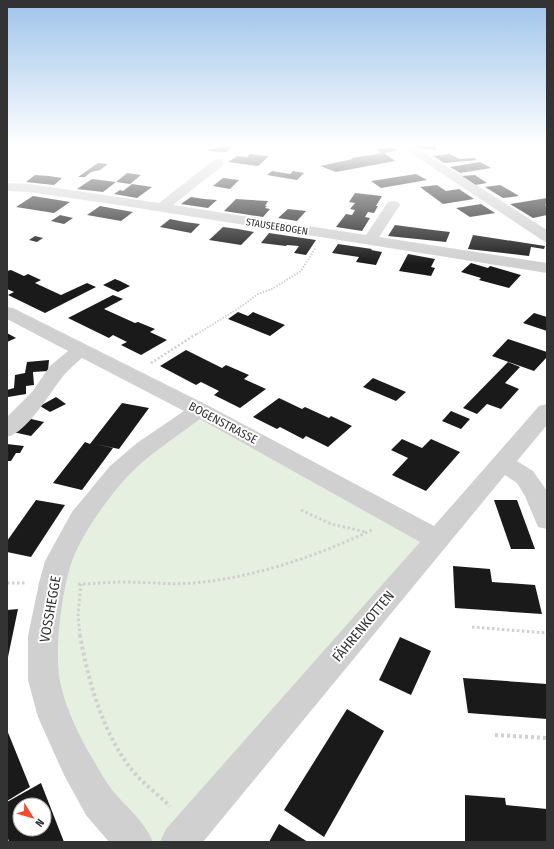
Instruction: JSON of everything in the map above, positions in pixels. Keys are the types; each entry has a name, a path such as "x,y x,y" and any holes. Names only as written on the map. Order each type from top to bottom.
{"street":[{"path":"162,208 191,185"},
{"path":"466,185 547,237"},
{"name":"STAUSEEBOGEN","path":"7,187 30,188 547,268"},
{"path":"370,240 394,205"},
{"name":"BOGENSTRASSE","path":"7,312 199,410 437,539"},
{"path":"7,430 39,396 57,370 80,350"},
{"name":"VOSSHEGGE","path":"134,842 99,802 76,763 54,717 44,680 43,636 53,583 59,561 81,519 118,472 145,448 199,410"},
{"name":"FÄHRENKOTTEN","path":"186,834 547,411"},
{"path":"504,463 525,477 537,495 547,520"}],"path":[{"path":"131,376 239,308 258,294 272,289 301,271 326,233"},
{"path":"301,510 317,519 331,524 366,532"},
{"path":"7,583 81,584 112,582 158,584 210,581 259,572 327,550 395,517"},
{"path":"81,584 78,614 84,649 92,688 109,734 128,765 159,797 186,834"},
{"path":"472,627 547,633"},
{"path":"495,735 547,738"}],"green space":[{"path":"199,410 437,539 179,842 135,842 63,721 48,608 66,547 118,472"}],"building":[{"path":"84,185 113,185 103,192 77,189"},
{"path":"131,185 152,187 137,198 114,194 120,190 123,191"},
{"path":"215,185 234,185 230,189 213,186"},
{"path":"376,185 400,185 381,188"},
{"path":"437,185 446,191 459,189 474,199 443,204 420,187"},
{"path":"500,185 519,196 503,198 485,187"},
{"path":"355,193 382,196 374,213 368,212 365,217 370,218 362,231 336,227 346,214 352,215 355,210 350,209 355,203 349,202"},
{"path":"33,196 70,202 54,213 16,207"},
{"path":"191,197 217,200 208,208 181,204"},
{"path":"547,198 547,204 545,205 547,207 547,215 533,218 510,204"},
{"path":"236,199 268,201 265,208 270,209 263,217 224,211"},
{"path":"481,204 495,213 470,217 456,208"},
{"path":"100,206 133,212 121,221 87,215"},
{"path":"288,209 306,211 297,221 278,218"},
{"path":"60,215 73,218 64,224 51,221"},
{"path":"170,219 200,224 191,233 160,227"},
{"path":"395,225 450,232 446,242 388,236"},
{"path":"223,227 254,232 241,245 209,240"},
{"path":"269,233 316,240 306,255 294,253 299,246 261,243"},
{"path":"473,235 545,246 544,249 531,247 529,256 468,249"},
{"path":"35,236 43,238 37,242 29,240"},
{"path":"338,244 382,252 376,265 356,262 359,257 332,253"},
{"path":"408,254 435,259 431,267 435,268 431,276 399,271"},
{"path":"471,263 488,268 490,266 521,275 509,288 479,280 481,278 461,272"},
{"path":"11,270 24,276 28,274 41,280 35,283 61,295 87,283 96,287 45,313 8,295 14,292 7,289 7,271"},
{"path":"115,279 130,286 118,292 103,285"},
{"path":"113,295 123,299 104,309 135,323 138,322 155,329 150,332 167,340 141,355 121,345 127,342 113,335 109,338 68,318"},
{"path":"238,312 248,316 253,312 285,325 270,336 228,319"},
{"path":"534,313 547,317 547,331 523,323"},
{"path":"7,333 16,338 7,342"},
{"path":"508,339 547,352 547,357 534,371 492,356"},
{"path":"186,350 222,368 226,365 249,375 244,379 266,389 240,408 214,395 219,391 201,382 196,385 160,366"},
{"path":"49,360 48,371 33,372 34,385 26,386 26,394 8,397 7,390 14,388 15,375 25,373 27,362"},
{"path":"508,362 520,367 505,383 519,389 501,409 487,404 477,414 463,408"},
{"path":"373,378 406,392 396,401 363,387"},
{"path":"56,397 66,404 50,412 40,406"},
{"path":"279,398 302,409 305,407 329,418 331,416 352,426 328,447 306,436 303,439 280,427 277,429 253,417"},
{"path":"122,403 149,408 119,449 95,444 113,448 82,490 53,483 85,442 90,444"},
{"path":"451,411 470,419 461,429 442,421"},
{"path":"27,418 44,422 31,436 13,432"},
{"path":"402,439 422,448 431,439 460,452 426,491 392,475 408,458 391,450"},
{"path":"7,444 24,446 20,453 16,453 11,461 7,461"},
{"path":"36,500 65,505 31,557 7,552 7,541"},
{"path":"494,500 517,500 535,549 511,549"},
{"path":"453,566 490,569 492,582 535,585 542,614 455,608"},
{"path":"18,609 8,657 7,657 7,610"},
{"path":"400,637 431,651 411,695 379,680"},
{"path":"463,678 547,684 547,719 468,713"},
{"path":"347,709 384,731 324,837 284,810"},
{"path":"7,730 30,787 7,801"},
{"path":"41,783 46,797 16,797"},
{"path":"465,795 505,798 506,805 547,809 547,842 465,842"},
{"path":"12,799 12,837 52,837 52,811 64,842 9,842 7,835 7,802"},
{"path":"279,824 308,842 269,842"}]}
